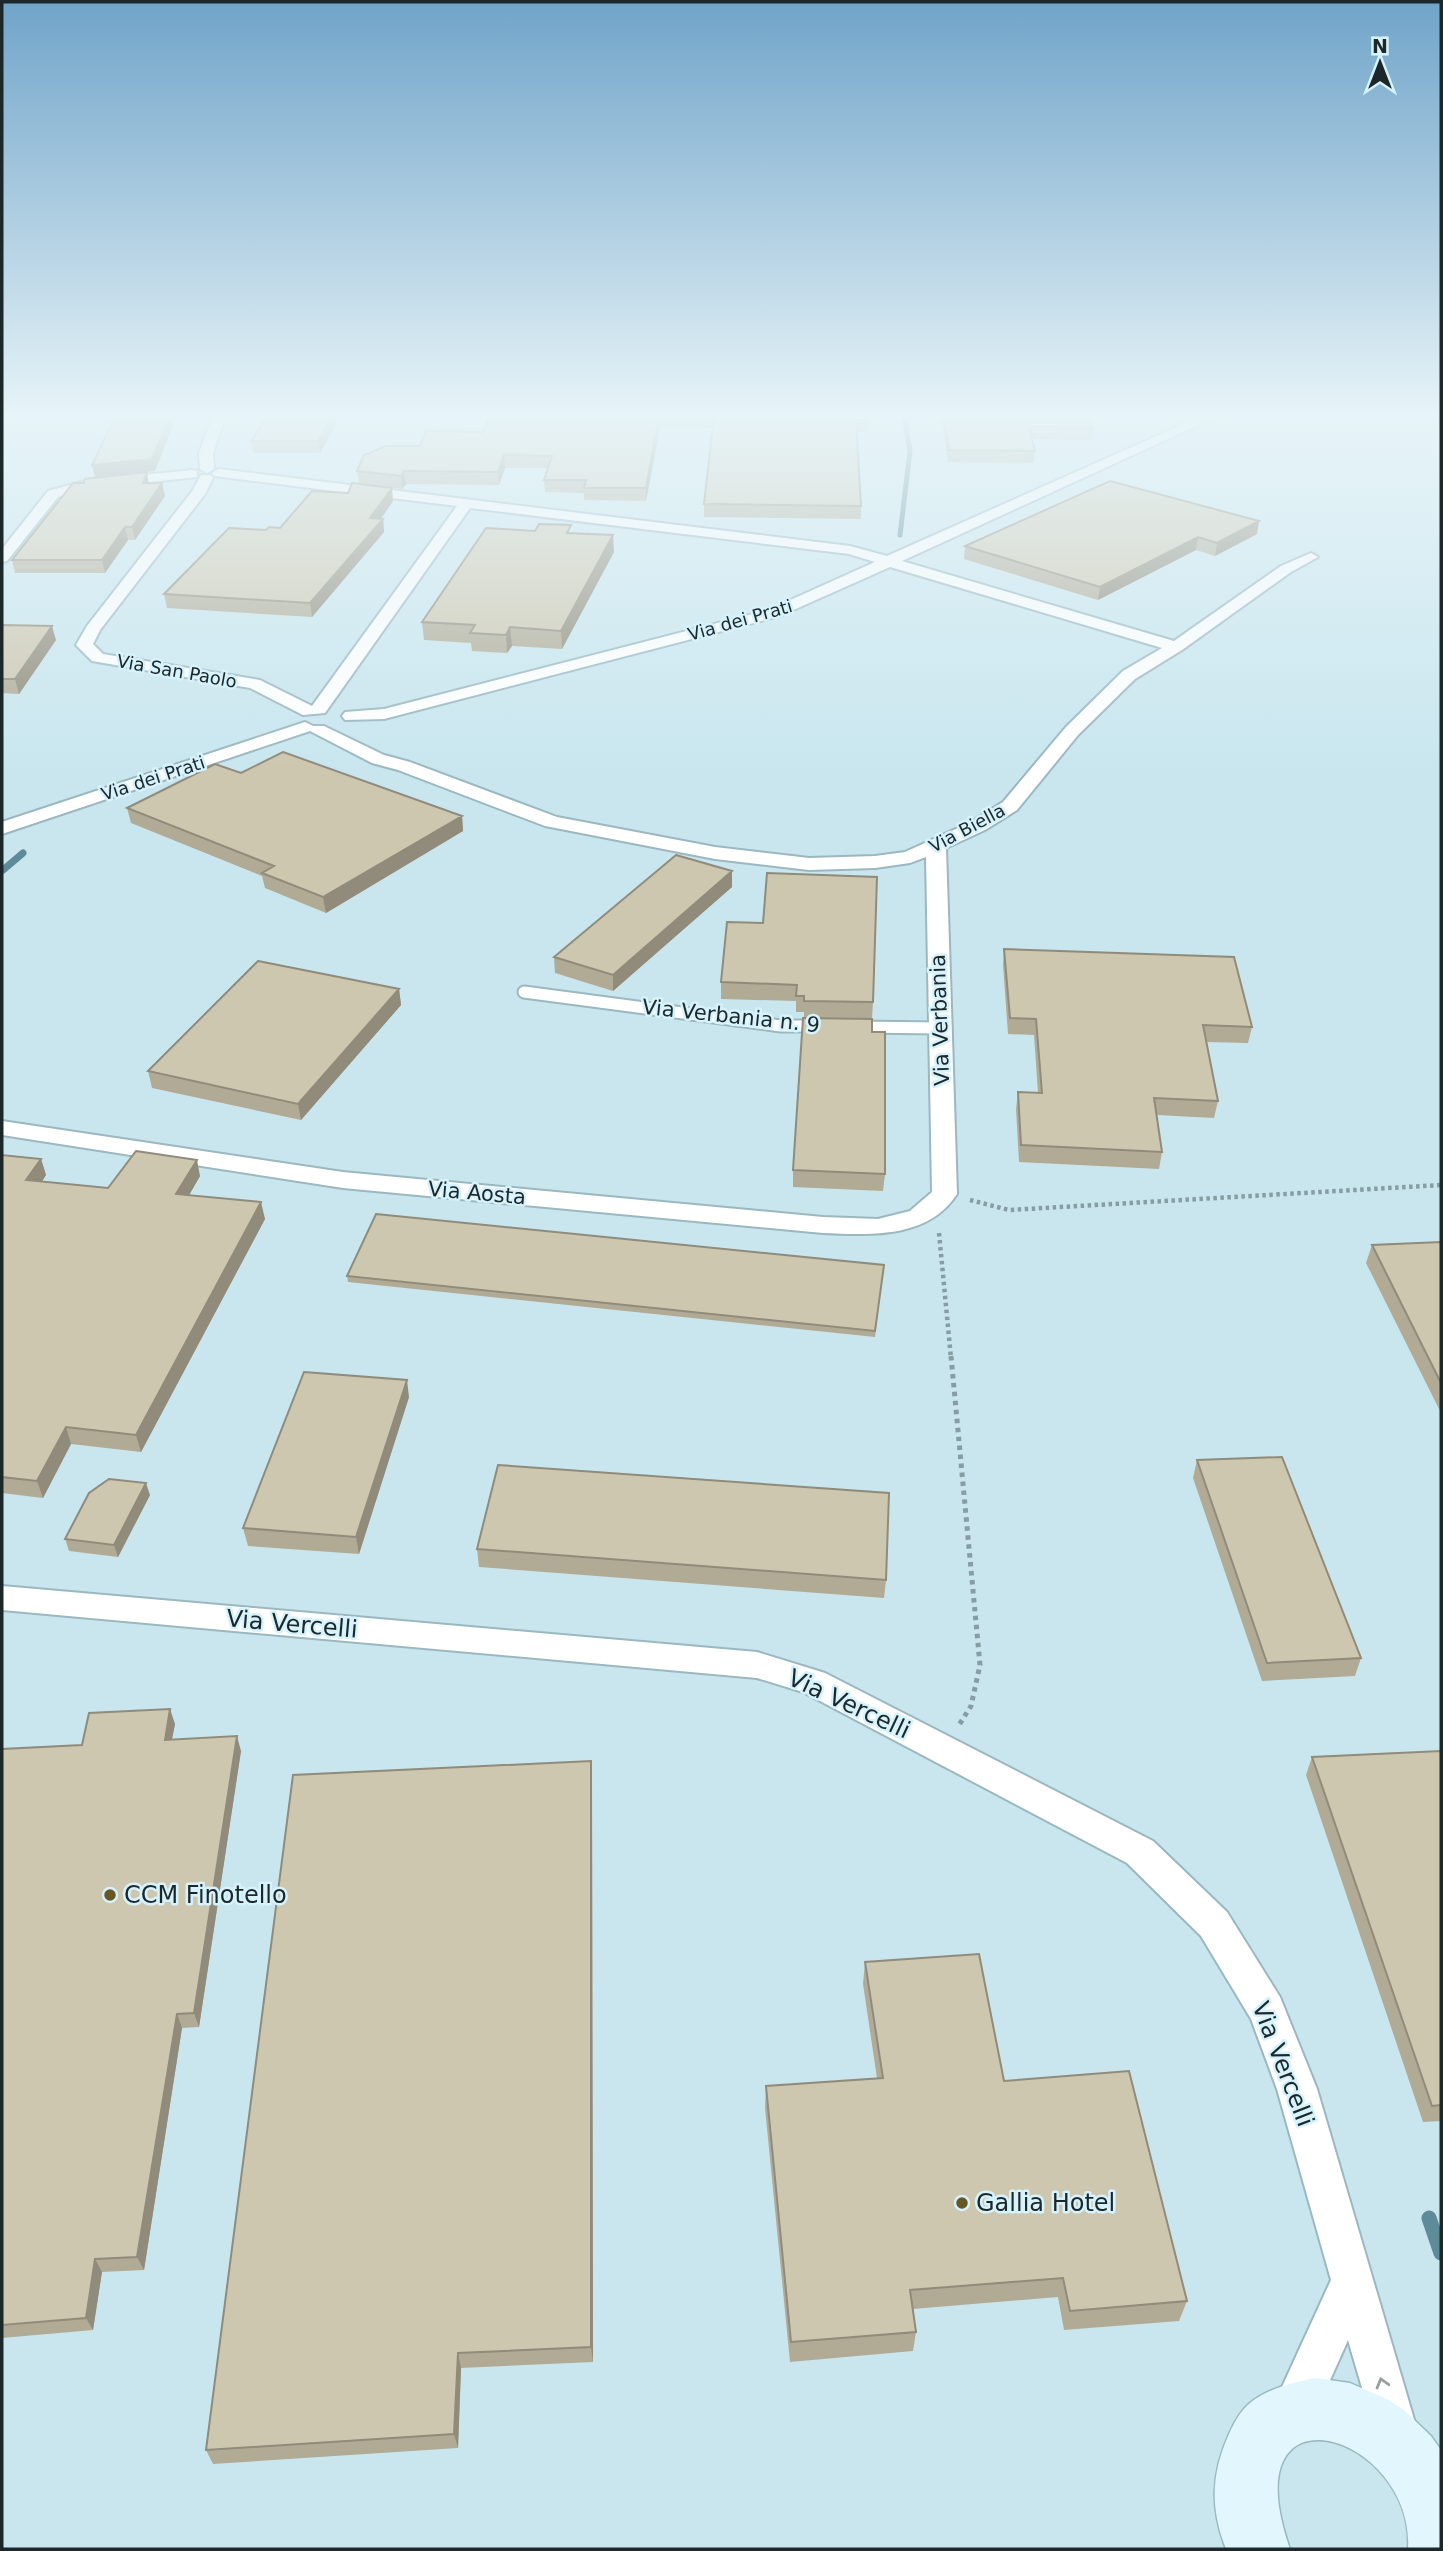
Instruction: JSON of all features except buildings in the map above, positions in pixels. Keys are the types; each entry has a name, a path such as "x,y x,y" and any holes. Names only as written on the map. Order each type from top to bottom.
{"main road":[{"path":"1248,2544 1244,2503 1245,2473 1254,2447 1270,2427 1291,2414 1316,2409 1345,2413 1375,2427 1401,2448 1423,2478 1439,2524"}],"street":[{"path":"2,558 24,530"},
{"name":"Via San Paolo","path":"170,530 93,629 84,645 98,658 254,684 313,719"},
{"path":"313,719 447,530"},
{"path":"682,530 850,551 1176,647"},
{"name":"Via dei Prati","path":"351,718 384,714 774,613 956,530"},
{"name":"Via Biella","path":"313,719 378,759 404,766 533,817 715,852 820,864 875,862 910,857 978,826 1010,806 1072,731 1129,675 1176,647 1286,569 1311,557"},
{"path":"313,719 344,710 351,718"},
{"name":"Via Biella","path":"351,718 370,723 380,748 404,766"},
{"name":"Via dei Prati","path":"2,828 313,719"},
{"name":"Via Verbania","path":"936,846 945,1194"},
{"name":"Via Aosta","path":"2,1129 343,1181 823,1225 877,1227 919,1217 945,1194"},
{"name":"Via Vercelli","path":"2,1598 757,1665 813,1682 1140,1852 1214,1924 1271,2021 1297,2089 1401,2448"},
{"path":"1291,2414 1352,2282"}],"lane":[{"name":"Via Verbania n. 9","path":"524,992 781,1026 834,1027"},
{"name":"Via Verbania n. 9","path":"847,1027 940,1028"}],"path":[{"path":"945,1194 1009,1210 1441,1185"},
{"path":"919,1217 939,1230 980,1665 971,1706 943,1749"}],"waterway":[{"path":"900,535 901,530"},
{"path":"3,870 23,853"},
{"path":"1429,2218 1441,2253"}],"place":[{"name":"CCM Finotello","path":"110,1895"},
{"name":"Gallia Hotel","path":"962,2203"}]}
